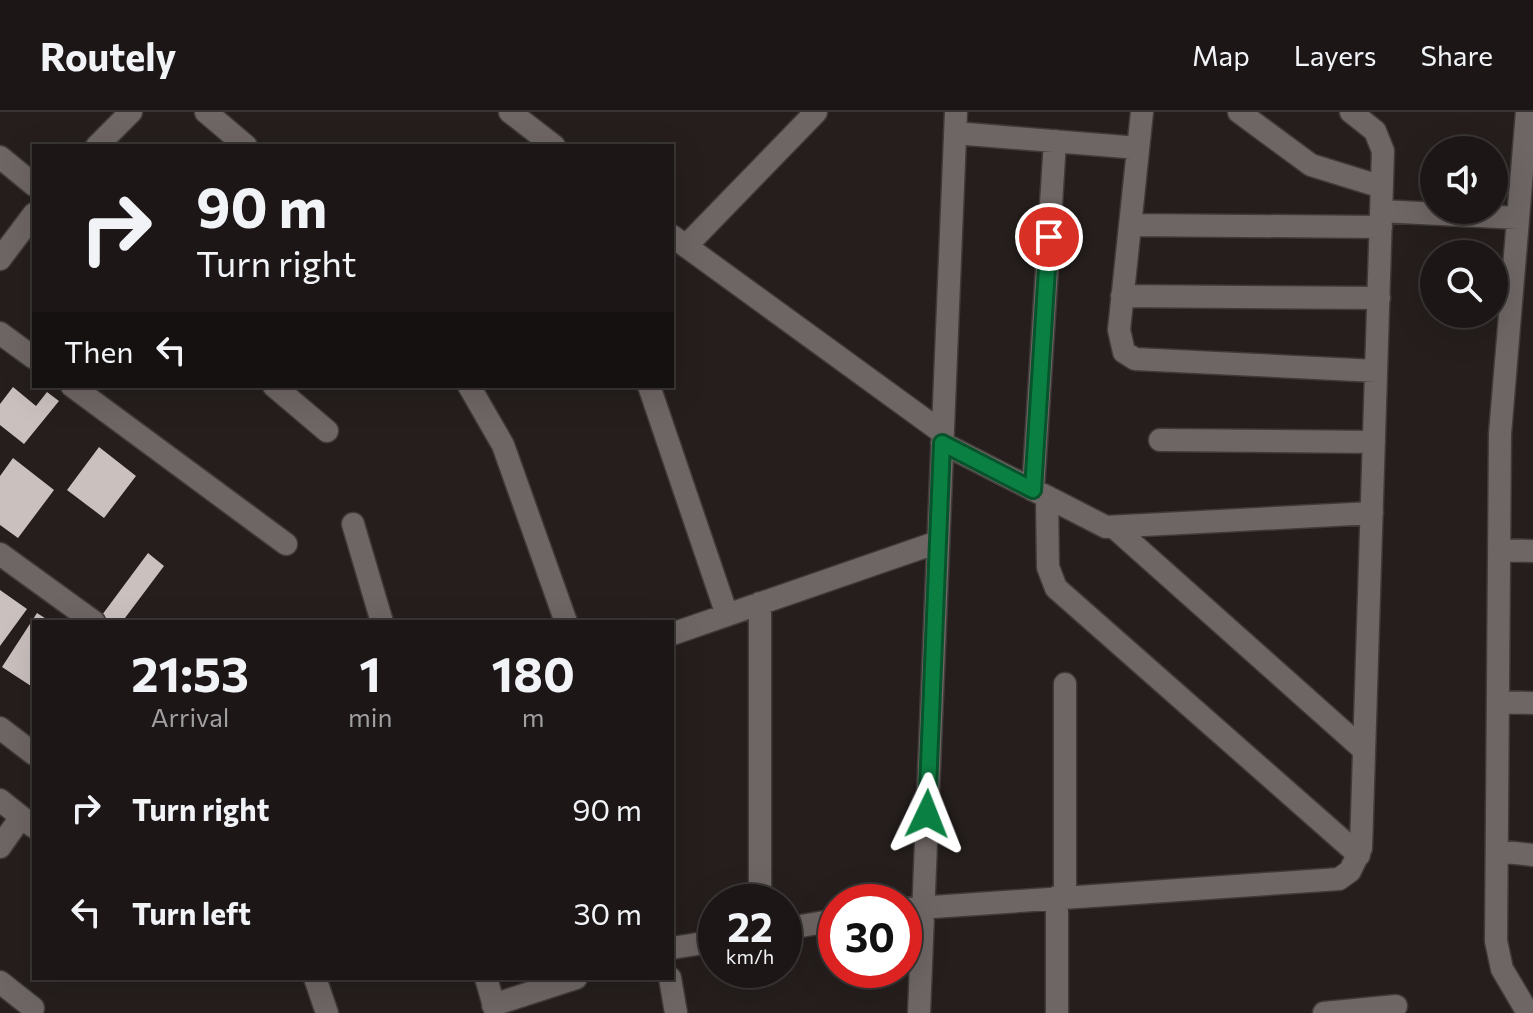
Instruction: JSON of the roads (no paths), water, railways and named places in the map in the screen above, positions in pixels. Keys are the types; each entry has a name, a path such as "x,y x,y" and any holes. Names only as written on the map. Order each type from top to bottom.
{"street":[{"path":"99,144 131,112"},
{"path":"206,112 244,144"},
{"path":"510,112 551,144"},
{"path":"816,112 679,241 942,438 1097,524 1116,529 1372,513"},
{"path":"1142,112 1122,296 1119,341 1124,352 1135,359 1376,371"},
{"path":"1239,112 1311,165 1382,187"},
{"path":"922,906 1339,879 1350,871 1359,855 1382,187 1381,141 1375,131 1351,112"},
{"path":"1527,112 1529,144 1518,218 1500,434 1497,851 1498,955 1510,985 1528,1013"},
{"path":"916,884 938,542 955,122 1055,141 1138,148"},
{"path":"1055,141 1040,494 1048,567 1056,588 1359,855"},
{"path":"0,157 32,183"},
{"path":"0,259 32,217"},
{"path":"1130,225 1518,218"},
{"path":"1122,296 1379,298"},
{"path":"0,333 32,357"},
{"path":"75,388 286,544"},
{"path":"276,388 327,431"},
{"path":"470,388 503,445 565,620"},
{"path":"650,388 727,615"},
{"path":"1160,440 1374,442"},
{"path":"353,524 381,620"},
{"path":"1116,529 1364,750"},
{"path":"674,633 938,542"},
{"path":"1500,550 1533,551"},
{"path":"0,554 91,620"},
{"path":"760,603 760,884"},
{"path":"1057,1013 1065,684"},
{"path":"1498,702 1533,703"},
{"path":"0,728 32,752"},
{"path":"0,800 28,822 0,847"},
{"path":"1497,851 1533,855"},
{"path":"674,948 698,944"},
{"path":"316,980 327,1013"},
{"path":"487,980 495,1009 571,980"},
{"path":"670,980 676,1013"},
{"path":"0,982 33,1008"},
{"path":"918,988 919,1013"},
{"path":"1324,1013 1396,1006"}]}
